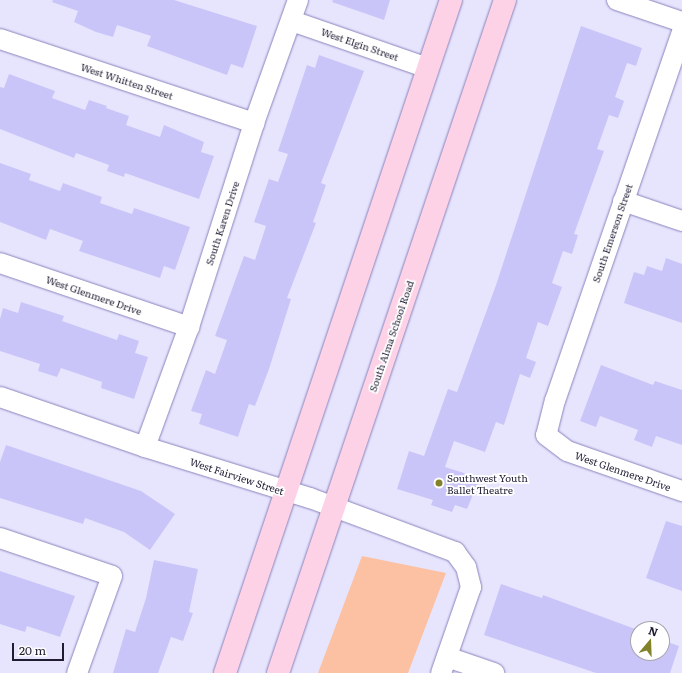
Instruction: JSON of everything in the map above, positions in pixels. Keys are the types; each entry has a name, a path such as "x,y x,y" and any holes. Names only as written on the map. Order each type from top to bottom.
{"main road":[{"path":"225,673 451,0"},
{"name":"South Alma School Road","path":"278,673 505,0"}],"street":[{"name":"South Karen Drive","path":"145,447 188,327 254,123 292,21 298,0"},
{"path":"617,0 682,22"},
{"name":"West Elgin Street","path":"292,21 428,68"},
{"name":"South Emerson Street","path":"546,435 622,201 682,32"},
{"name":"West Whitten Street","path":"0,39 254,123"},
{"path":"622,201 682,221"},
{"name":"West Glenmere Drive","path":"0,263 188,327"},
{"name":"West Fairview Street","path":"0,397 145,447 286,491 455,552 466,567 471,587 444,665"},
{"name":"West Glenmere Drive","path":"546,435 567,451 682,491"},
{"path":"0,538 112,576 77,673"},
{"path":"444,665 494,673"}],"shaded area":[{"path":"362,556 446,573 408,673 318,673"}],"building":[{"path":"53,0 174,0 257,26 243,68 231,64 227,75 147,46 151,36 117,25 113,37 96,32 74,22 78,11 52,2"},
{"path":"333,0 390,0 384,20 332,2"},
{"path":"581,26 642,48 636,66 627,63 615,97 624,101 618,118 609,115 597,149 604,151 574,234 578,235 572,254 563,251 552,283 562,287 548,326 538,322 526,358 536,362 530,378 520,374 504,425 496,422 485,452 454,441 445,467 480,478 467,509 455,505 452,512 431,505 433,500 397,489 409,451 424,456 448,389 457,392 496,285"},
{"path":"319,55 364,71 321,183 326,185 313,222 316,223 287,298 291,299 269,369 255,406 249,404 238,437 199,424 202,414 191,411 206,370 215,374 227,340 215,336 244,256 255,260 266,226 254,222 269,179 278,182 288,154 278,151 307,65 315,68"},
{"path":"9,74 55,91 52,98 85,110 89,100 107,106 106,108 129,116 126,125 160,137 164,125 204,142 201,152 214,156 199,199 125,173 124,177 107,171 109,165 76,153 74,158 0,129 0,87 4,88"},
{"path":"0,163 31,174 29,180 60,191 63,183 102,197 100,203 132,214 134,208 190,227 175,270 164,266 160,278 79,251 83,241 50,229 46,240 0,222"},
{"path":"666,258 682,264 682,323 624,303 634,272 644,275 647,266 662,271"},
{"path":"21,302 64,316 62,321 117,340 119,334 139,341 135,353 148,357 134,399 101,388 102,382 61,368 57,377 38,371 40,364 0,351 0,319 3,308 18,313"},
{"path":"601,365 653,385 655,381 682,390 682,445 656,436 652,447 634,440 638,430 600,416 596,427 580,421"},
{"path":"6,445 141,491 175,514 150,550 124,532 85,518 83,524 0,498 0,462"},
{"path":"666,521 682,526 682,591 646,578"},
{"path":"154,560 198,569 189,612 193,613 183,641 171,637 158,673 113,673 126,629 135,632 146,598"},
{"path":"0,571 75,596 60,637 27,626 25,632 0,624"},
{"path":"501,584 542,598 543,595 630,627 630,661 670,661 670,643 679,646 670,673 596,673 484,635"}],"place":[{"name":"Southwest Youth Ballet Theatre","path":"439,483"}]}
